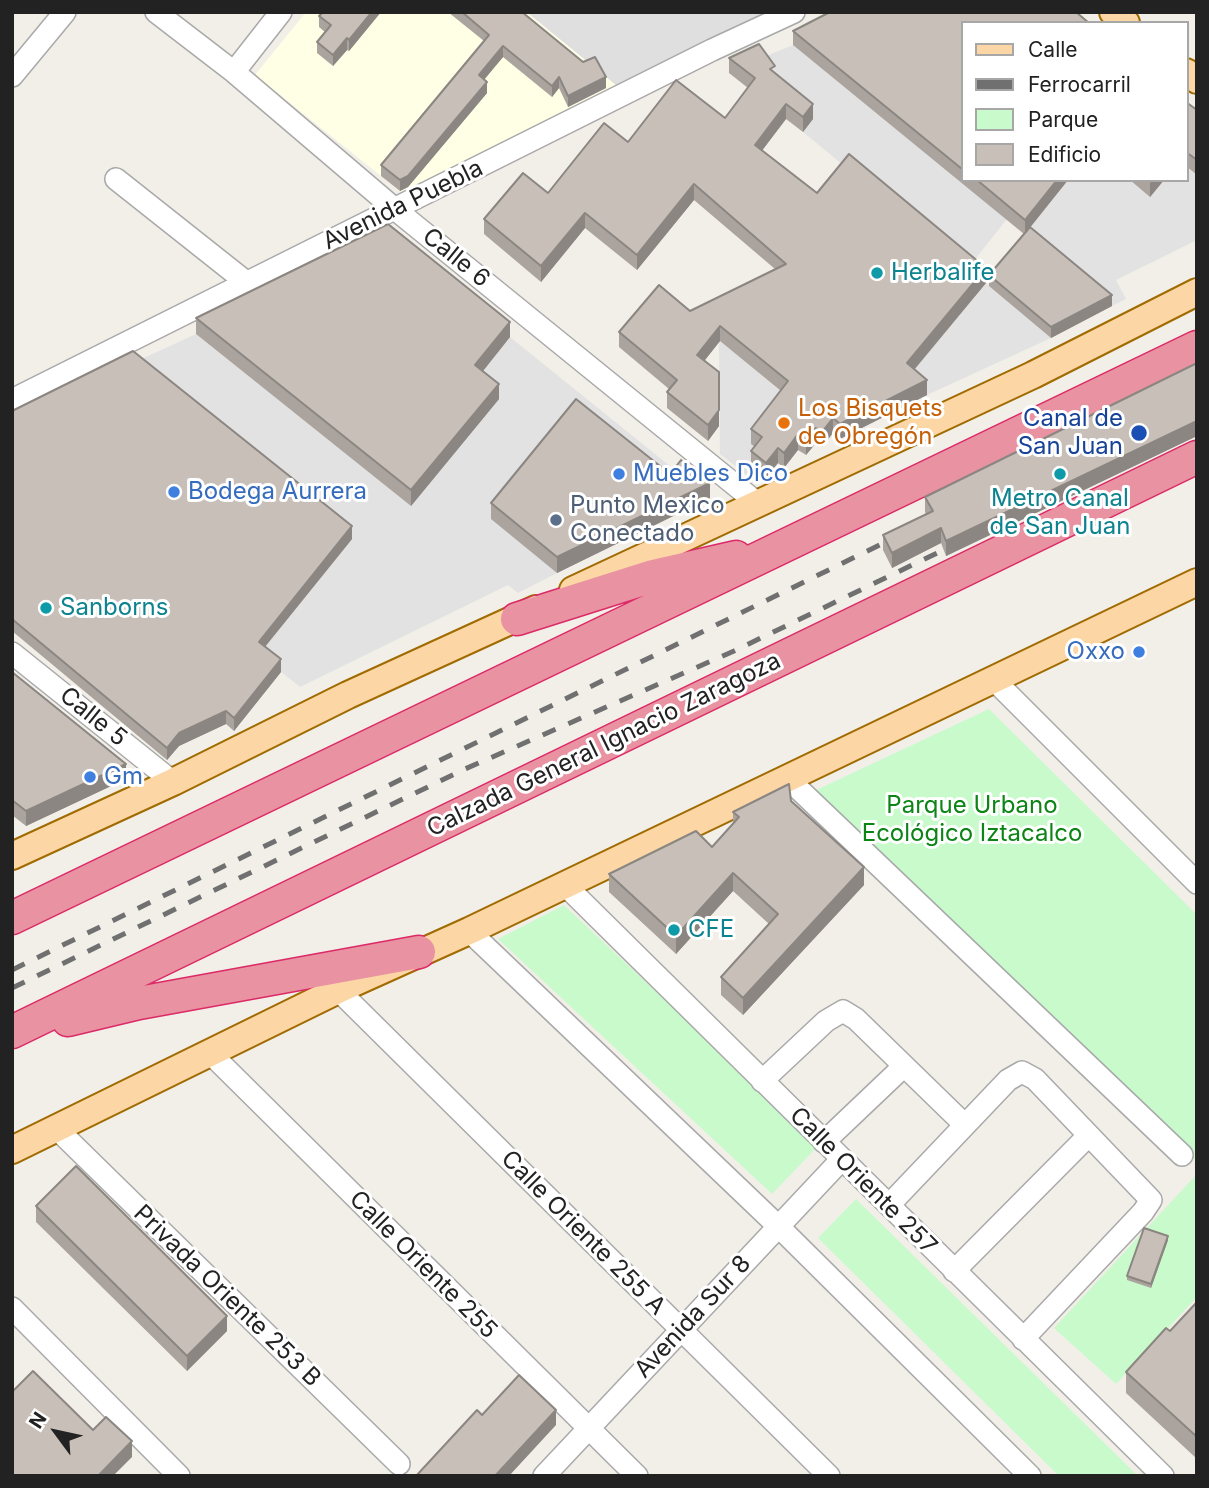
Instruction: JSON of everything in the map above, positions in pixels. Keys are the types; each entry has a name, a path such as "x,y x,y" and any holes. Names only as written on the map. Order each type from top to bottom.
{"highway":[{"path":"12,918 1197,347"},
{"name":"Calzada General Ignacio Zaragoza","path":"12,1033 1197,457"},
{"path":"517,619 703,563 772,553"},
{"path":"12,1033 139,1003 419,952"}],"main road":[{"path":"12,856 173,782 348,695 517,619 756,502 1033,375 1197,292"},
{"path":"12,1150 338,990 469,931 1197,582"}],"street":[{"path":"12,76 65,12"},
{"name":"Calle 6","path":"156,12 234,72 396,210 756,502"},
{"path":"234,72 281,12"},
{"name":"Avenida Puebla","path":"12,400 712,50 794,12"},
{"path":"116,179 246,282"},
{"name":"Calle 5","path":"12,653 173,782"},
{"path":"992,678 1197,883"},
{"path":"786,777 1182,1156"},
{"name":"Calle Oriente 257","path":"565,885 1163,1476"},
{"path":"469,931 779,1227 1030,1476"},
{"name":"Calle Oriente 255 A","path":"338,990 829,1476"},
{"path":"762,1080 826,1021 843,1011 856,1019 965,1125"},
{"name":"Calle Oriente 255","path":"210,1053 637,1476"},
{"path":"824,1142 904,1066"},
{"path":"889,1205 1008,1080 1022,1072 1035,1080 1151,1200 1023,1339"},
{"name":"Privada Oriente 253 B","path":"56,1128 399,1464"},
{"path":"954,1271 1088,1136"},
{"name":"Avenida Sur 8","path":"544,1476 842,1159"},
{"path":"12,1308 179,1476"}],"shaded area":[{"path":"306,12 526,12 617,86 401,192 255,75"},
{"path":"527,12 757,12 761,15 617,86"},
{"path":"793,45 1007,219 968,268 803,132 813,119 759,59"},
{"path":"1188,168 1197,175 1197,240 1116,280 1126,299 1112,306 1025,234 1066,182 1188,182"},
{"path":"986,283 1051,338 927,395 907,378"},
{"path":"196,334 411,505 475,381 510,337 681,475 557,573 518,593 508,585 300,687 259,654 133,363"},
{"path":"719,340 788,397 751,444 762,452 762,475 752,479 720,454"}],"green space":[{"name":"Parque Urbano Ecológico Iztacalco","path":"989,709 1197,915 1197,1162 812,792"},
{"path":"564,905 819,1145 772,1194 498,939"},
{"path":"1197,1174 1197,1297 1116,1384 1054,1328"},
{"path":"856,1199 1138,1476 1059,1476 818,1238"}],"building":[{"path":"323,12 372,12 333,55 317,42 331,25 319,16"},
{"path":"462,12 522,12 583,62 595,57 606,77 568,96 559,77 552,86 503,46 479,75 487,82 408,176 400,180 381,165 489,35"},
{"path":"830,12 1076,12 1087,21 960,21 960,167 793,31"},
{"path":"759,44 775,66 770,69 813,104 803,117 786,104 755,145 817,193 849,154 986,268 907,363 927,380 840,424 833,418 822,432 816,428 806,440 798,434 784,453 778,448 766,463 751,451 762,437 751,429 788,381 720,326 697,355 719,372 719,410 708,425 667,392 677,380 619,332 659,285 690,311 786,264 694,184 637,255 585,213 541,266 484,219 523,173 548,193 604,123 628,142 676,80 725,118 755,78 729,58"},
{"path":"1188,103 1197,110 1197,160 1188,153"},
{"path":"979,182 1055,182 1025,220"},
{"path":"388,224 510,322 475,365 499,384 411,490 196,318"},
{"path":"1030,227 1112,295 1051,327 989,275"},
{"path":"133,351 352,526 259,642 281,659 234,718 226,711 179,733 167,748 12,619 12,411"},
{"name":"Metro Canal de San Juan","path":"1197,363 1197,421 946,541 941,528 892,553 883,535 933,511 925,497"},
{"path":"576,399 670,474 681,460 710,483 557,557 491,503"},
{"path":"12,672 126,764 26,811 12,800"},
{"path":"789,784 791,801 864,867 743,998 721,977 778,914 733,873 676,936 609,874 696,831 712,847 739,817 733,812"},
{"path":"76,1166 227,1316 187,1356 36,1206"},
{"path":"1144,1228 1168,1236 1151,1284 1127,1276"},
{"path":"1197,1302 1197,1437 1126,1372 1166,1328 1170,1331"},
{"path":"33,1371 93,1430 106,1417 132,1441 98,1476 12,1476 12,1392"},
{"path":"519,1375 556,1410 495,1476 416,1476 477,1410 482,1415"}],"railway":[{"path":"12,970 900,535"},
{"path":"12,988 465,769 734,651 962,541"}],"place":[{"name":"Herbalife","path":"877,273"},
{"name":"Los Bisquets de Obregón","path":"784,423"},
{"name":"Canal de San Juan","path":"1139,433"},
{"name":"Muebles Dico","path":"619,474"},
{"name":"Metro Canal de San Juan","path":"1060,474"},
{"name":"Bodega Aurrera","path":"174,492"},
{"name":"Punto Mexico Conectado","path":"556,520"},
{"name":"Sanborns","path":"46,608"},
{"name":"Oxxo","path":"1139,652"},
{"name":"Gm","path":"90,777"},
{"name":"CFE","path":"674,930"}]}
